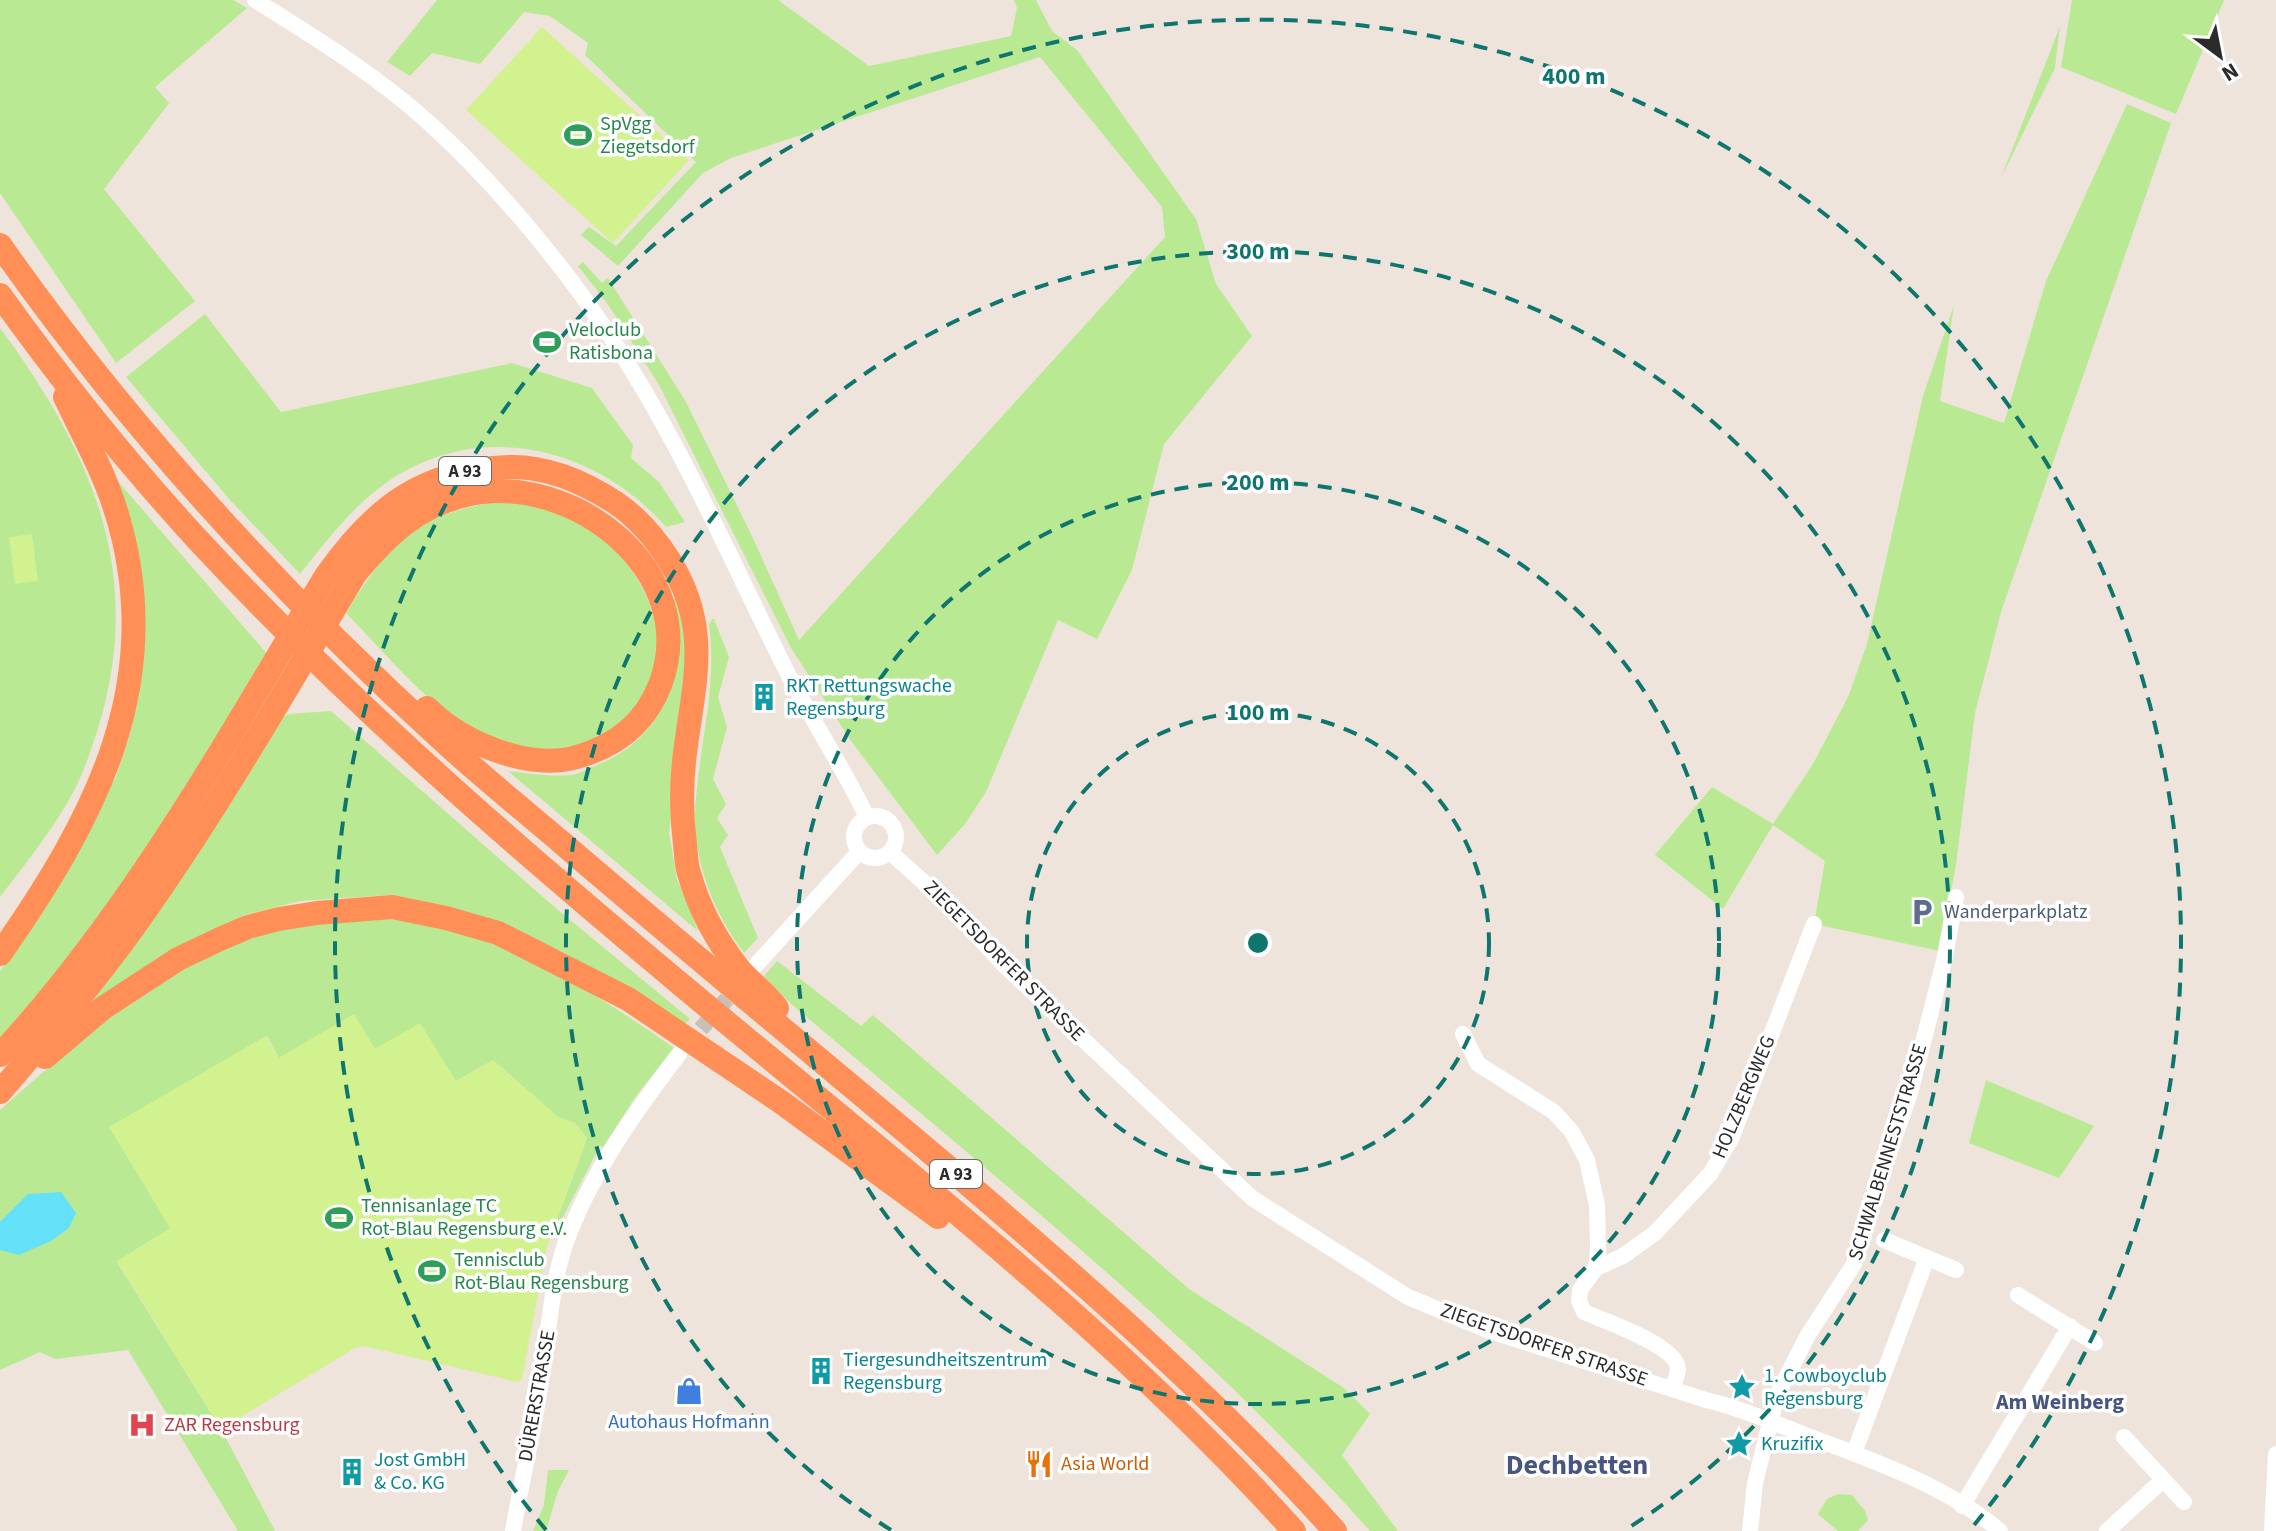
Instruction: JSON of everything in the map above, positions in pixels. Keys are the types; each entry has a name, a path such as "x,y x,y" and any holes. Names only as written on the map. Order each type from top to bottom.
{"highway":[{"name":"A 93","path":"0,245 120,403 221,521 355,658 452,749 1112,1310 1252,1442 1335,1531"},
{"name":"A 93","path":"0,295 46,359 137,472 199,541 337,682 519,846 1034,1279 1104,1342 1294,1531"},
{"name":"A 93","path":"0,954 73,841 106,770 122,720 133,646 132,594 115,508 46,359"},
{"name":"A 93","path":"0,1055 53,995 132,890 346,548 382,510 430,482 463,472 522,467 580,482 624,508 651,535 683,588 697,646 696,689 685,753 681,812 688,871 707,924 740,970 770,998 798,1040"},
{"name":"A 93","path":"0,1094 90,987 151,903 206,822 355,574 380,543 403,523 434,506 467,494 506,490 566,503 597,519 627,545 645,568 660,597 668,624 668,653 663,677 653,703 641,720 621,739 599,751 567,760 537,761 502,754 479,744 436,717 399,680 377,677"},
{"name":"A 93","path":"0,1094 103,1008 178,959 248,927 279,919 392,907 498,933 628,999 781,1102 932,1212 987,1258 1034,1279"}],"street":[{"path":"255,0 320,40 427,120 517,215 607,330 675,448 789,676 867,817"},
{"path":"876,816 891,823 896,838 890,852 874,858 859,852 854,837 856,828 867,817 876,816"},
{"path":"755,966 859,852"},
{"name":"ZIEGETSDORFER STRASSE","path":"890,852 949,905 1004,965 1252,1198 1408,1297 1490,1331 1740,1408 1854,1453 1929,1487 2000,1531"},
{"name":"SCHWALBENNESTSTRASSE","path":"1750,1531 1755,1483 1777,1395 1808,1335 1854,1264 1910,1093 1944,961 1956,897"},
{"name":"HOLZBERGWEG","path":"1596,1268 1623,1256 1655,1233 1710,1174 1731,1139 1814,924"},
{"path":"1463,1034 1478,1064 1554,1112 1572,1132 1587,1160 1597,1205 1596,1268 1580,1290 1579,1301 1584,1312 1659,1346 1673,1356 1678,1369 1673,1387"},
{"name":"DÜRERSTRASSE","path":"513,1531 556,1280 566,1243 592,1184 619,1138 637,1108 679,1054"},
{"path":"1884,1240 1956,1270"},
{"path":"1854,1453 1927,1258"},
{"path":"2018,1295 2095,1343"},
{"path":"1962,1506 2070,1326"},
{"path":"2124,1437 2184,1502"},
{"path":"2273,1524 2276,1454"},
{"path":"2107,1531 2163,1480"}],"green space":[{"path":"0,0 233,0 247,8 155,87 169,103 104,189 195,301 116,363 0,193"},
{"path":"437,0 778,0 869,66 1011,36 1017,8 1014,0 1036,0 1052,31 1077,50 1196,219 1216,284 1252,336 1164,444 1132,570 1097,639 1058,620 986,792 965,824 937,855 851,741 791,648 659,385 607,303 578,266 583,262 602,283 608,278 686,402 799,640 1165,237 1162,207 1040,57 731,158 703,173 618,266 581,235 589,227 616,246 696,162 585,55 588,43 550,16 524,12 480,64 432,53 410,76 387,62"},
{"path":"2072,0 2224,0 2176,114 2061,67"},
{"path":"2060,26 2055,68 2001,178"},
{"name":"SpVgg Ziegetsdorf","path":"542,27 689,160 613,243 466,110"},
{"path":"2127,104 2171,123 2001,612 1975,713 1956,865 1940,951 1814,924 1825,861 1773,825 1723,909 1655,855 1712,787 1773,824 1813,764 1848,697 1867,644 1923,396 1954,305 1940,401 2004,423 2046,281"},
{"path":"205,314 281,412 512,363 592,388 633,445 631,458 659,482 685,522 666,527 636,498 603,476 567,459 529,450 490,447 451,453 414,467 378,489 346,519 300,574 230,500 126,377"},
{"path":"0,328 68,435 92,488 108,541 115,596 114,653 103,713 81,776 55,823 0,897"},
{"path":"116,479 268,655 105,913 0,1043 0,971 93,823 116,776 139,696 143,650"},
{"path":"497,502 537,506 590,527 613,547 647,596 656,623 658,651 653,678 640,703 617,727 585,747 553,751 497,742 480,736 426,695 346,613 375,569 406,537 445,515"},
{"path":"32,534 38,581 15,584 9,537"},
{"path":"676,597 685,620 688,660 669,833 677,879 698,931 508,771 573,774 622,752 640,737 656,719 674,675 678,651 672,602"},
{"path":"712,619 729,657 718,697 727,727 713,779 726,804 717,818 728,835 720,847 758,938 744,953 722,918 705,880 696,839 696,797 710,690 709,625"},
{"path":"331,711 551,904 690,1019 685,1024 565,953 492,920 390,895 300,901 245,915 170,952 98,999 94,996 278,720 289,714"},
{"path":"390,919 451,930 511,951 595,996 674,1048 636,1096 603,1147 600,1146 556,1230 554,1228 587,1138 575,1123 558,1117 493,1060 456,1081 375,1049 353,1015 279,1058 267,1036 171,1229 117,1262 221,1429 275,1531 238,1531 128,1350 55,1359 40,1352 0,1370 0,1110 118,1012 184,968 217,951 285,928"},
{"path":"777,961 861,1026 873,1015 1189,1289 1344,1388 1370,1414 1342,1455 1398,1531 1370,1531 1303,1459 1162,1322 789,1002 764,976"},
{"name":"Tennisanlage TC Rot-Blau Regensburg e.V.","path":"354,1014 375,1049 420,1023 456,1081 493,1060 558,1117 575,1123 587,1138 547,1247 522,1379 518,1382 364,1346 355,1348 221,1429 117,1261 170,1228 109,1127 266,1036 279,1058"},
{"path":"1986,1080 2094,1126 2059,1178 1969,1143"},
{"path":"548,1470 569,1470 558,1491 546,1531 533,1531 544,1505"},
{"path":"1838,1494 1852,1495 1865,1511 1868,1520 1858,1531 1838,1531 1818,1514 1827,1499"}],"water":[{"path":"61,1192 76,1213 69,1228 51,1241 19,1255 0,1250 0,1222 28,1194"}],"tunnel":[{"path":"685,1047 741,983"}],"place":[{"name":"SpVgg Ziegetsdorf","path":"578,135"},
{"name":"Veloclub Ratisbona","path":"547,342"},
{"name":"RKT Rettungswache Regensburg","path":"764,697"},
{"name":"Wanderparkplatz","path":"1922,912"},
{"name":"Tennisanlage TC Rot-Blau Regensburg e.V.","path":"339,1218"},
{"name":"Tennisclub Rot-Blau Regensburg","path":"432,1271"},
{"name":"Tiergesundheitszentrum Regensburg","path":"821,1371"},
{"name":"1. Cowboyclub Regensburg","path":"1742,1387"},
{"name":"Autohaus Hofmann","path":"689,1391"},
{"name":"ZAR Regensburg","path":"142,1425"},
{"name":"Kruzifix","path":"1739,1444"},
{"name":"Asia World","path":"1039,1464"},
{"name":"Jost GmbH & Co. KG","path":"352,1472"}],"district":[{"name":"Am Weinberg","path":"2060,1402"},
{"name":"Dechbetten","path":"1577,1465"}]}
